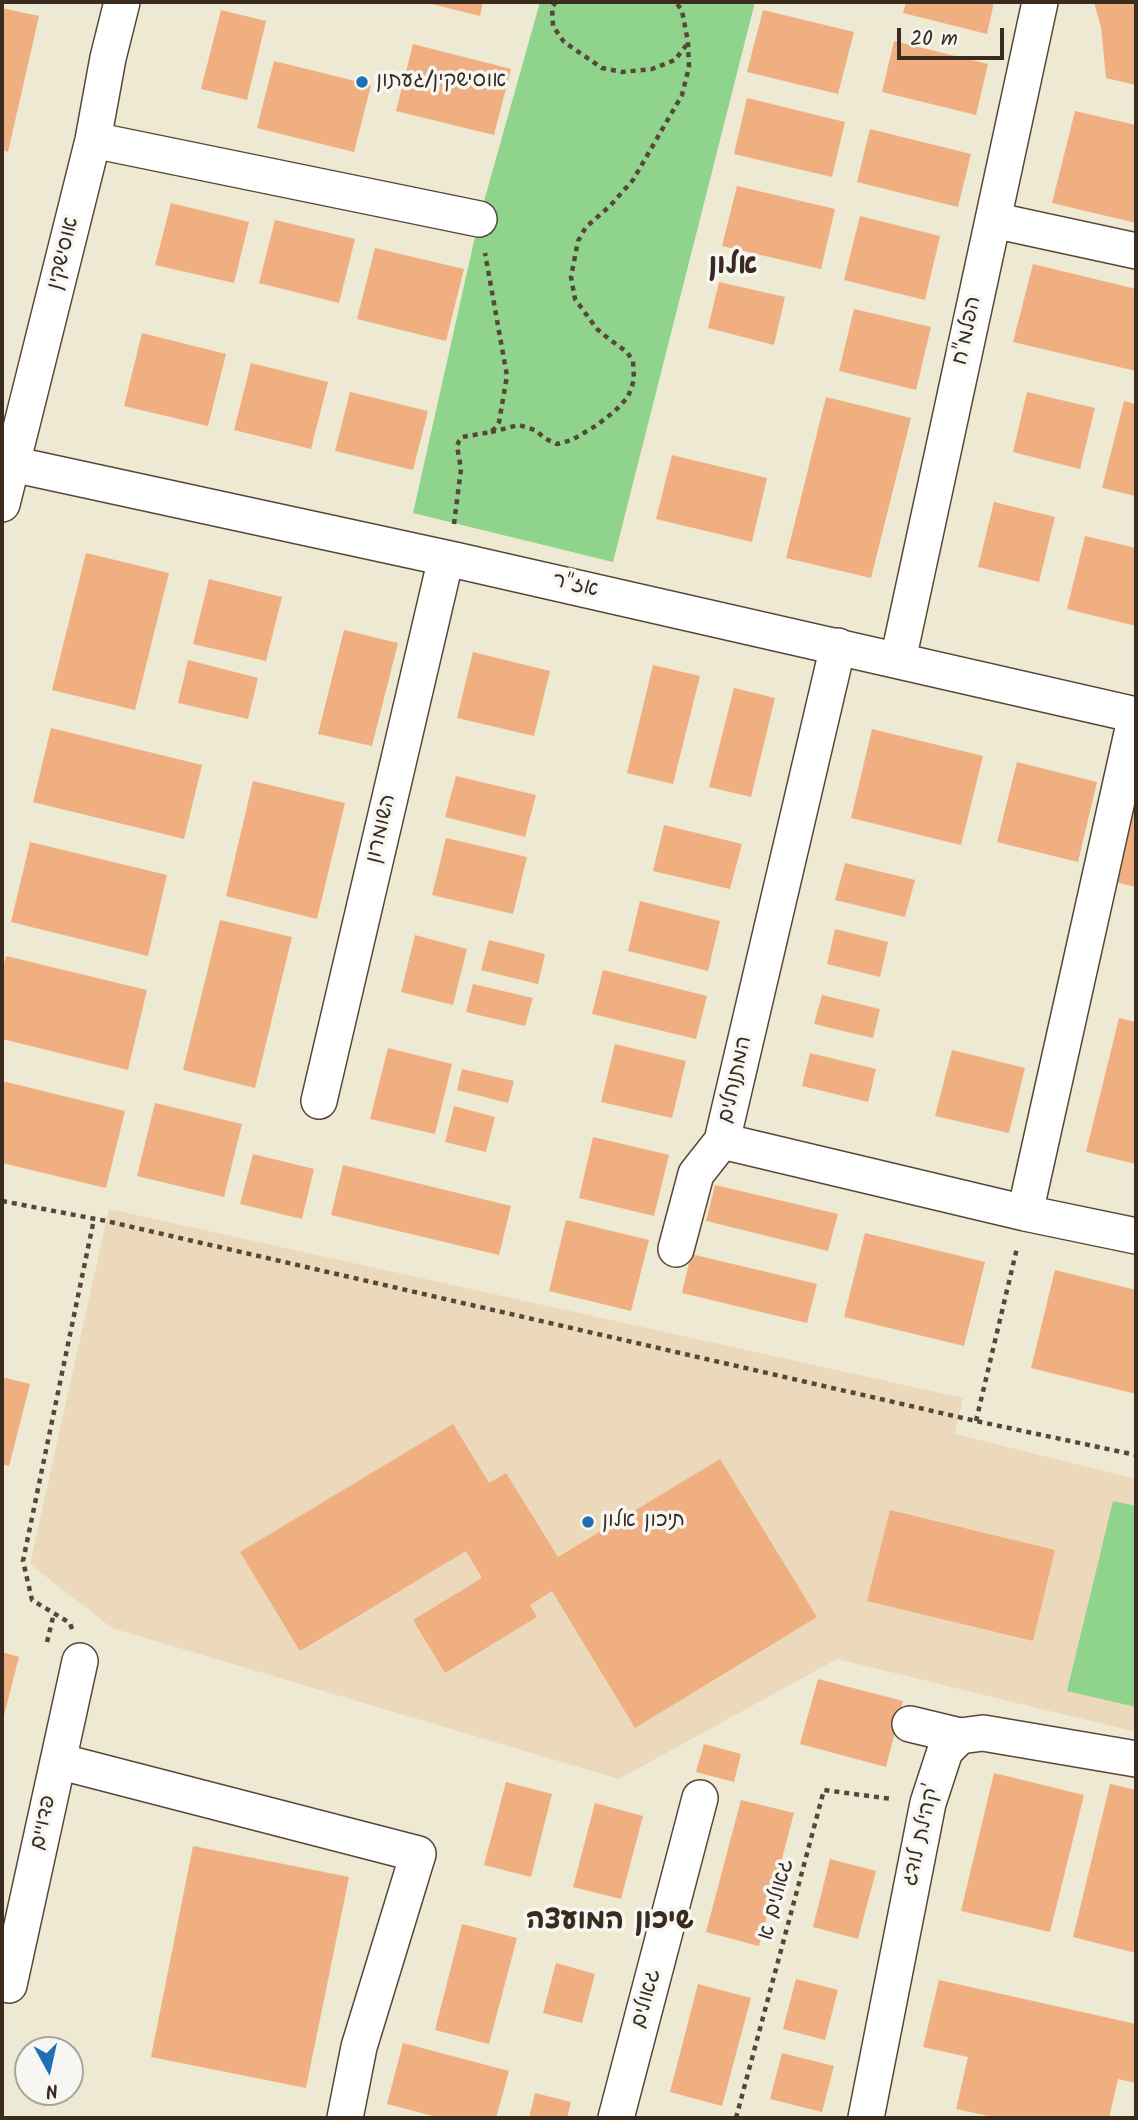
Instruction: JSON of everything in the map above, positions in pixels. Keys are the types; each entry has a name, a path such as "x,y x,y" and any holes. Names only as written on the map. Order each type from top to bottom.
{"street":[{"name":"אוסישקין","path":"2,505 93,140 108,58 122,2"},
{"name":"הפלמ\"ח","path":"898,660 1040,2"},
{"path":"93,140 479,219"},
{"path":"993,220 1136,251"},
{"name":"אז\"ר","path":"12,464 451,559 1136,715"},
{"name":"השומרון","path":"319,1101 451,559"},
{"name":"המתנחלים","path":"838,646 722,1141 1025,1213 1136,1236"},
{"path":"1025,1213 1136,715"},
{"path":"676,1249 696,1174 722,1141"},
{"name":"פדויים","path":"9,1985 80,1661"},
{"path":"910,1724 960,1736 983,1733 1136,1759"},
{"name":"קהילת לודג'","path":"866,2118 928,1803 945,1751 960,1736"},
{"path":"58,1761 418,1854 359,2047 345,2118"},
{"name":"גאולים","path":"616,2118 700,1798"}],"path":[{"path":"556,2 552,7 553,26 564,42 602,68 622,72 652,69 676,60 688,42"},
{"path":"451,559 461,468 457,446 462,437 519,425 535,430 557,444 572,440 597,425 628,397 634,380 633,361 627,352 597,329 575,299 571,277 578,241 586,227 610,206 633,180 682,95 689,67 688,42 682,11 676,2"},
{"path":"479,219 507,376 499,422 491,432"},
{"path":"2,1201 94,1219 976,1421 1136,1455"},
{"path":"976,1421 1025,1213"},
{"path":"80,1661 70,1623 32,1600 23,1561 94,1219"},
{"name":"גאולים א","path":"736,2118 824,1790 928,1803"}],"shaded area":[{"name":"תיכון אלון","path":"109,1209 963,1398 955,1434 1136,1479 1136,1732 837,1659 619,1779 112,1628 30,1564"}],"green space":[{"path":"540,2 755,2 613,562 413,513 479,219"},
{"path":"1113,1501 1136,1506 1136,1707 1067,1691"}],"building":[{"path":"424,2 483,2 480,16"},
{"path":"906,2 994,2 987,34 903,13"},
{"path":"1094,2 1136,2 1136,85 1106,78 1101,27"},
{"path":"2,8 39,16 8,152 2,150"},
{"path":"221,10 266,21 247,100 201,89"},
{"path":"763,10 854,32 838,94 747,72"},
{"path":"894,41 988,64 976,115 882,92"},
{"path":"413,44 511,69 494,135 396,111"},
{"path":"274,61 371,85 354,152 257,128"},
{"path":"747,98 845,122 832,177 734,154"},
{"path":"1075,111 1136,125 1136,223 1052,203"},
{"path":"870,129 971,154 958,207 857,182"},
{"path":"737,186 835,209 821,269 722,246"},
{"path":"171,203 249,222 234,283 155,265"},
{"path":"860,216 940,236 925,300 844,280"},
{"path":"275,220 355,239 339,303 259,283"},
{"path":"375,248 464,269 446,341 357,319"},
{"path":"1033,264 1136,289 1136,371 1013,342"},
{"path":"719,282 785,297 774,345 708,328"},
{"path":"854,309 931,327 916,390 839,371"},
{"path":"142,333 226,354 208,426 124,406"},
{"path":"251,363 328,382 311,449 234,430"},
{"path":"350,392 428,411 413,470 335,451"},
{"path":"1027,392 1095,408 1080,469 1013,452"},
{"path":"826,397 911,418 871,578 786,558"},
{"path":"1124,401 1136,404 1136,496 1102,488"},
{"path":"672,455 767,478 752,542 656,519"},
{"path":"994,502 1055,517 1039,582 978,567"},
{"path":"1085,536 1136,548 1136,626 1067,609"},
{"path":"86,553 169,573 135,710 52,690"},
{"path":"209,579 282,597 266,661 193,644"},
{"path":"344,630 398,643 372,746 318,734"},
{"path":"473,652 550,671 534,736 457,718"},
{"path":"188,660 258,678 248,719 178,703"},
{"path":"653,665 700,676 673,784 627,773"},
{"path":"734,688 775,698 751,797 709,787"},
{"path":"51,728 202,765 184,839 33,802"},
{"path":"872,729 983,756 961,845 851,818"},
{"path":"1017,762 1097,782 1078,862 997,842"},
{"path":"456,776 536,795 525,837 445,817"},
{"path":"253,781 345,803 317,919 226,896"},
{"path":"1120,806 1136,810 1136,887 1102,879"},
{"path":"664,825 742,844 730,889 653,871"},
{"path":"446,838 527,857 513,914 432,895"},
{"path":"30,842 167,875 148,956 11,922"},
{"path":"845,863 915,880 905,917 835,900"},
{"path":"640,901 720,921 708,971 628,951"},
{"path":"220,920 292,937 255,1088 183,1070"},
{"path":"835,929 888,942 880,977 827,964"},
{"path":"415,935 467,949 453,1005 401,992"},
{"path":"489,940 545,954 538,984 481,970"},
{"path":"6,956 147,990 128,1070 2,1039 2,971"},
{"path":"603,970 707,996 696,1039 592,1014"},
{"path":"473,984 533,998 525,1026 466,1012"},
{"path":"822,995 880,1009 873,1038 814,1024"},
{"path":"1119,1018 1136,1022 1136,1164 1086,1152"},
{"path":"615,1044 686,1061 672,1118 601,1102"},
{"path":"388,1048 452,1064 435,1134 370,1119"},
{"path":"952,1050 1025,1068 1009,1133 935,1116"},
{"path":"810,1053 876,1069 868,1102 802,1086"},
{"path":"462,1069 514,1081 508,1103 457,1090"},
{"path":"2,1081 125,1111 106,1188 2,1163"},
{"path":"155,1103 242,1124 224,1197 137,1176"},
{"path":"454,1106 495,1117 486,1152 445,1142"},
{"path":"593,1137 669,1155 654,1216 579,1198"},
{"path":"253,1154 314,1169 302,1219 240,1204"},
{"path":"343,1165 511,1206 499,1255 331,1215"},
{"path":"715,1185 838,1214 828,1251 706,1221"},
{"path":"566,1220 649,1240 631,1311 549,1291"},
{"path":"865,1233 985,1262 964,1346 844,1317"},
{"path":"691,1254 817,1284 807,1323 682,1293"},
{"path":"1055,1270 1136,1290 1136,1394 1031,1368"},
{"path":"2,1377 30,1384 9,1466 2,1464"},
{"path":"453,1424 489,1483 506,1473 558,1557 720,1459 817,1617 635,1728 552,1591 530,1605 537,1617 445,1673 413,1620 482,1578 466,1551 300,1651 240,1552"},
{"path":"890,1510 1055,1550 1033,1641 867,1601"},
{"path":"2,1652 19,1657 3,1719 2,1719"},
{"path":"818,1679 903,1701 886,1767 800,1744"},
{"path":"704,1744 741,1754 734,1782 696,1772"},
{"path":"994,1773 1084,1795 1050,1932 961,1911"},
{"path":"506,1782 552,1794 531,1877 484,1865"},
{"path":"1110,1784 1136,1790 1136,1953 1073,1937"},
{"path":"741,1800 794,1813 759,1946 706,1932"},
{"path":"595,1803 643,1816 621,1899 573,1887"},
{"path":"193,1846 349,1877 306,2088 151,2057"},
{"path":"830,1859 876,1871 858,1939 813,1927"},
{"path":"462,1924 517,1938 489,2044 435,2030"},
{"path":"556,1963 595,1974 582,2023 543,2013"},
{"path":"796,1979 838,1990 825,2040 783,2029"},
{"path":"939,1980 1136,2024 1136,2083 1118,2079 1109,2118 998,2118 956,2109 968,2057 923,2047"},
{"path":"698,1984 751,1998 722,2106 670,2092"},
{"path":"403,2043 509,2071 496,2118 441,2118 387,2104"},
{"path":"782,2053 834,2066 822,2112 770,2099"},
{"path":"535,2093 571,2102 567,2118 529,2118"}],"place":[{"name":"אוסישקין/געתון","path":"362,82"},
{"name":"תיכון אלון","path":"588,1522"}],"district":[{"name":"אלון","path":"733,268"},
{"name":"שיכון המועצה","path":"610,1923"}]}
